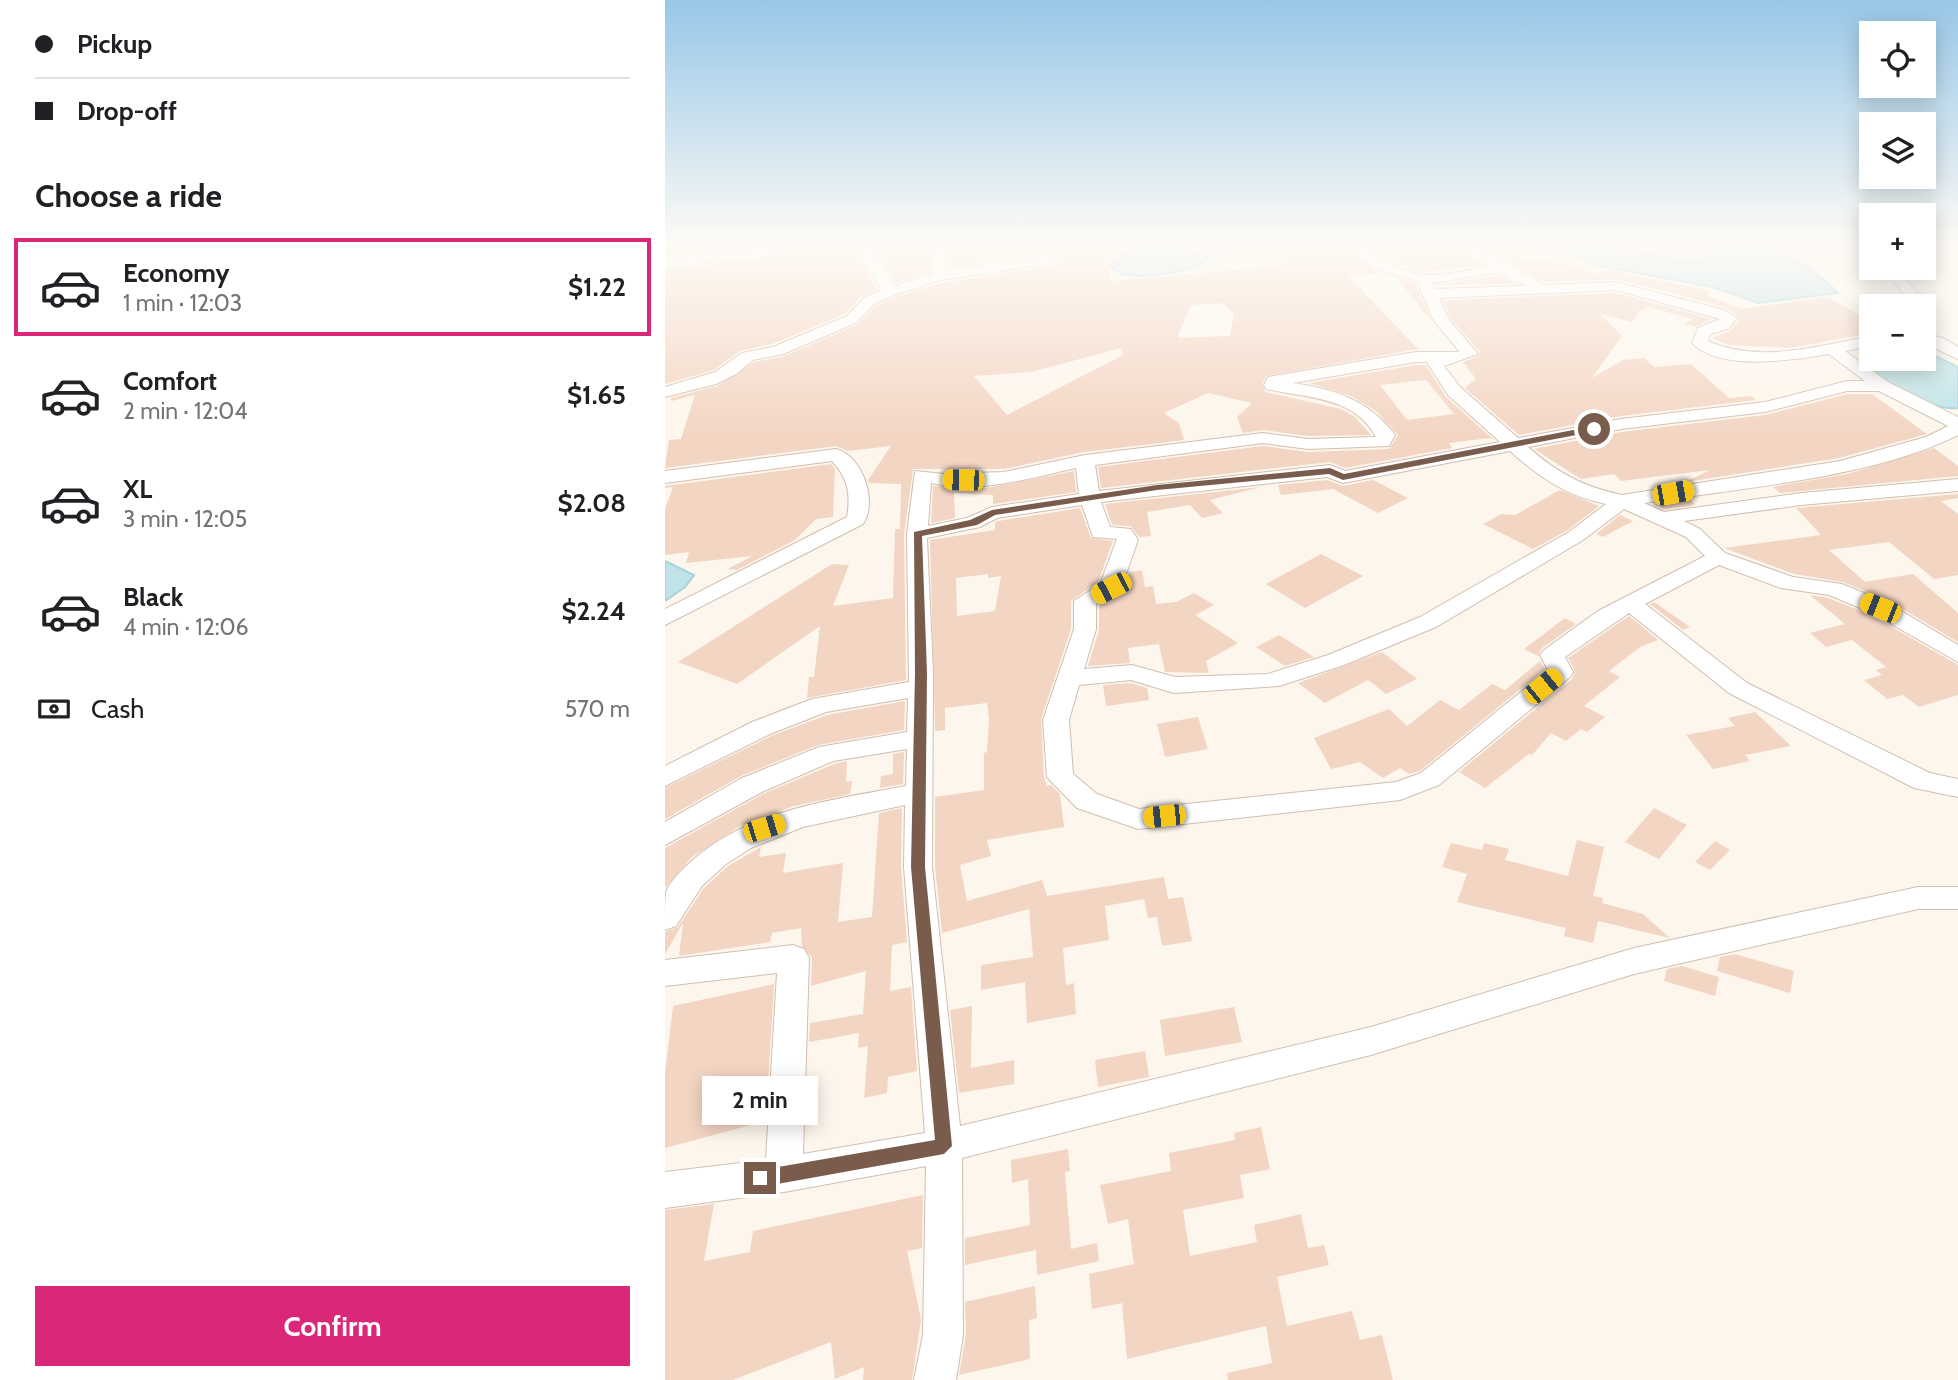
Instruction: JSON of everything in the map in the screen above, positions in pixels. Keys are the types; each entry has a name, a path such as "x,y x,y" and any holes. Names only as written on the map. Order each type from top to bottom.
{"street":[{"path":"665,392 722,376 739,367 748,356 777,351 832,328 852,319 863,307"},
{"path":"1436,307 1442,321 1470,355 1434,364 1454,391 1548,475 1587,494 1622,501 1662,518 1693,533 1718,556 1789,583 1834,589 1880,608 1958,655"},
{"path":"1698,307 1729,318 1723,326 1703,331 1700,342 1713,351 1726,354 1776,355 1834,350 1859,344"},
{"path":"1936,341 1958,354"},
{"path":"1069,678 1132,672 1174,685 1270,681 1336,660 1428,622 1576,536 1622,501 1842,466 1932,441 1958,427 1934,410 1882,386 1834,350"},
{"path":"935,1380 943,1335 944,1146 918,867 921,688 917,534 922,475 944,480 1004,478 1085,461 1263,439 1308,444 1383,442 1387,435 1368,412 1344,397 1272,385 1274,381 1311,372 1416,358 1455,358"},
{"path":"917,534 973,523 992,513 1226,479 1330,471 1343,477 1621,424 1766,407 1847,386 1882,386"},
{"path":"665,477 836,454 853,473 861,499 856,520 665,618"},
{"path":"1085,461 1090,500 1099,520 1100,533 1123,533 1128,540 1111,588 1085,601 1085,629 1056,720 1060,777 1087,801 1138,818 1400,791 1430,779 1561,672 1552,655 1606,616 1718,556"},
{"path":"1662,518 1801,499 1958,485"},
{"path":"1630,603 1738,688 1923,781 1958,788"},
{"path":"665,777 761,728 821,705 921,688"},
{"path":"665,835 752,785 828,753 920,738"},
{"path":"665,918 692,879 722,852 764,828 796,817 919,793"},
{"path":"665,1190 784,1175 944,1146 1371,1041 1634,961 1919,898 1958,898"},
{"path":"665,973 793,958 784,1175"}],"water":[{"path":"1936,356 1958,367 1958,408 1920,401 1872,371 1936,371"},
{"path":"665,561 694,575 685,587 665,601"}],"building":[{"path":"665,307 851,307 845,314 772,344 740,351 714,370 665,384"},
{"path":"875,307 1190,307 1177,338 1230,336 1234,314 1227,307 1378,307 1418,349 1266,376 1262,384 1265,392 1341,409 1354,416 1371,435 1308,436 1263,430 1243,433 1237,417 1252,403 1208,393 1164,413 1179,423 1184,440 1084,452 1004,469 913,469 904,534 906,680 807,698 809,677 814,677 820,626 737,684 678,662 832,564 849,565 833,606 893,598 895,529 900,529 901,484 869,483 868,480 891,446 847,451 836,446 665,468 669,440 681,439 695,395 672,401 670,398 717,386 754,362 784,356 858,324","holes":["1121,348 1123,355 1007,415 974,376 1031,372"]},
{"path":"1420,307 1426,307 1432,322"},
{"path":"1446,307 1647,307 1640,311 1632,322 1600,314 1622,336 1592,378 1623,360 1644,358 1654,367 1691,364 1729,398 1751,396 1756,400 1621,416 1519,435 1465,388 1476,379 1463,362 1479,356 1480,352 1451,319"},
{"path":"1649,307 1669,307 1712,319 1696,327 1684,324 1692,319"},
{"path":"1726,307 1846,307 1859,315 1859,335 1789,348 1729,345 1712,338 1730,331 1739,320 1738,316"},
{"path":"1426,365 1446,397 1494,440 1490,438 1449,443 1452,448 1345,468 1330,462 1101,488 1098,467 1263,446 1308,452 1389,449 1398,435 1376,411 1351,396 1309,383","holes":["1426,380 1454,414 1407,420 1380,385"]},
{"path":"1847,394 1872,394 1927,434 1839,458 1686,482 1710,470 1621,481 1614,474 1581,479 1534,449 1621,432 1765,415"},
{"path":"1934,448 1958,466 1958,476 1780,493 1773,487 1847,474"},
{"path":"831,464 835,469 833,517 816,519 795,540 737,570 728,569 752,556 686,563 689,552 665,555 665,509 673,487 665,486"},
{"path":"1074,471 1076,492 993,504 993,495 954,493 955,518 931,523 933,486 986,488"},
{"path":"1327,480 1343,486 1373,480 1408,498 1378,513 1333,489 1281,495 1278,485"},
{"path":"1261,487 1210,500 1223,513 1202,518 1190,505 1147,512 1151,536 1139,537 1131,526 1112,525 1105,504"},
{"path":"1560,490 1599,506 1568,530 1533,549 1483,524 1502,514 1515,515"},
{"path":"1958,494 1958,498 1941,501 1958,514 1958,575 1934,579 1889,542 1829,550 1865,582 1913,574 1958,613 1958,642 1889,601 1843,582 1794,574 1724,548 1821,535 1796,508"},
{"path":"1690,499 1695,504 1691,506 1664,509 1653,504"},
{"path":"1080,508 1091,538 1113,541 1098,582 1071,601 1071,629 1041,719 1044,777 1047,786 1051,785 1060,794 1064,827 987,840 991,856 960,865 967,901 1042,880 1047,896 1164,877 1168,899 1183,897 1192,941 1162,946 1157,917 1148,918 1144,899 1105,906 1109,940 1063,948 1066,985 1074,983 1076,1014 1027,1023 1025,982 981,990 981,965 1033,957 1029,909 942,933 935,867 935,797 984,790 984,753 987,752 989,719 987,703 945,708 945,730 935,731 930,540 995,530 995,522","holes":["988,574 988,578 1001,576 995,611 957,616 956,578"]},
{"path":"1620,515 1633,521 1603,537 1596,534"},
{"path":"1321,554 1363,576 1305,608 1266,584"},
{"path":"1142,570 1145,587 1153,586 1156,604 1176,602 1194,593 1214,605 1195,615 1238,643 1206,661 1209,673 1165,672 1159,644 1128,648 1130,663 1088,666 1099,630 1099,605 1122,590 1130,572"},
{"path":"1810,595 1828,598 1871,615 1958,665 1958,695 1919,707 1903,695 1887,699 1864,680 1882,675 1876,670 1886,667 1852,640 1826,647 1810,633 1845,624"},
{"path":"1654,602 1690,627 1683,630 1650,604"},
{"path":"1629,616 1658,640 1640,647 1609,671 1620,677 1584,706 1605,717 1587,732 1581,729 1566,741 1551,733 1532,755 1529,754 1485,788 1459,772 1572,679 1575,671 1568,658"},
{"path":"1565,618 1576,624 1542,648 1538,656 1524,649"},
{"path":"1279,635 1314,657 1285,666 1256,647"},
{"path":"1382,652 1417,679 1386,694 1368,680 1325,703 1298,683"},
{"path":"1540,661 1545,669 1420,771 1409,774 1400,768 1383,778 1360,762 1331,769 1314,738 1389,709 1407,726 1440,700 1459,710 1492,684 1505,690"},
{"path":"1131,683 1147,688 1149,700 1106,706 1103,685"},
{"path":"905,701 904,730 818,745 741,776 665,819 665,788 771,736 827,715"},
{"path":"1755,712 1791,746 1745,755 1750,761 1713,769 1686,735 1735,726 1728,718"},
{"path":"1198,717 1208,749 1165,757 1157,724"},
{"path":"904,752 903,784 880,788 881,776 893,774 893,754"},
{"path":"847,761 846,782 852,781 850,794 794,806 740,826 692,857 665,888 665,848 763,794"},
{"path":"902,808 901,867 907,942 892,945 890,991 911,987 917,1071 888,1077 887,1093 864,1098 868,1046 858,1048 859,1033 809,1042 810,1023 863,1014 866,971 811,986 812,958 802,946 801,928 772,933 770,942 679,956 683,923 665,954 665,932 678,927 704,888 728,866 761,847 759,857 786,853 783,873 843,863 838,922 872,917 879,813"},
{"path":"1654,808 1687,825 1659,859 1625,842"},
{"path":"1577,840 1604,847 1593,896 1603,898 1602,903 1643,914 1670,938 1598,921 1593,943 1564,936 1566,928 1457,902 1467,874 1442,867 1451,843 1482,850 1484,843 1509,849 1505,860 1568,876"},
{"path":"1715,841 1730,850 1710,870 1695,862"},
{"path":"1735,954 1794,971 1790,993 1717,971 1720,957"},
{"path":"1682,966 1719,977 1715,996 1664,981 1667,969"},
{"path":"774,984 766,1121 665,1148 665,1074 673,1006"},
{"path":"972,1006 971,1068 1014,1060 1014,1084 959,1093 950,1010"},
{"path":"1234,1007 1242,1042 1165,1056 1160,1020"},
{"path":"1145,1051 1149,1077 1098,1087 1095,1060"},
{"path":"1261,1127 1270,1169 1240,1175 1244,1198 1183,1210 1190,1256 1257,1242 1254,1225 1301,1214 1308,1248 1324,1245 1329,1265 1277,1277 1287,1326 1352,1311 1360,1340 1382,1335 1393,1380 1228,1380 1227,1373 1272,1363 1266,1326 1127,1359 1122,1303 1092,1309 1089,1274 1134,1264 1128,1219 1108,1224 1100,1185 1171,1171 1169,1153 1235,1140 1234,1133"},
{"path":"1068,1149 1070,1171 1065,1172 1071,1249 1097,1243 1099,1261 1037,1275 1036,1250 965,1265 965,1238 1030,1225 1028,1179 1012,1183 1011,1160"},
{"path":"923,1195 922,1248 907,1251 921,1320 912,1380 863,1380 864,1367 835,1379 831,1342 733,1380 665,1380 665,1210 714,1204 704,1261 750,1252 753,1231"},
{"path":"1035,1286 1037,1318 1029,1320 1030,1359 959,1375 966,1335 965,1302"}],"route":[{"path":"760,1178 944,1146 918,867 921,673 917,534 973,523 992,513 1226,479 1330,471 1343,477 1594,429"}]}
